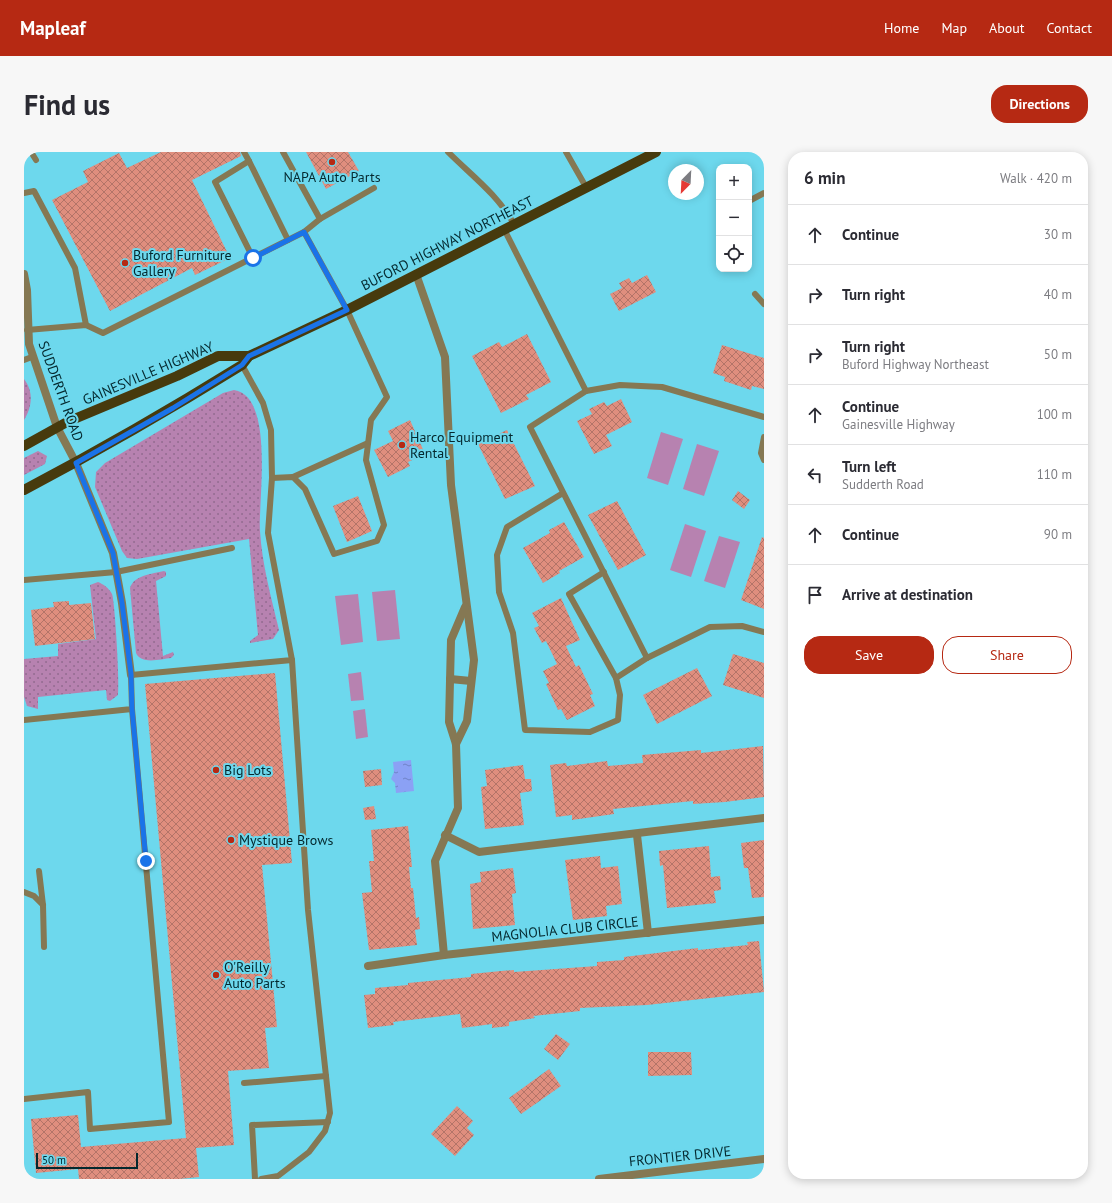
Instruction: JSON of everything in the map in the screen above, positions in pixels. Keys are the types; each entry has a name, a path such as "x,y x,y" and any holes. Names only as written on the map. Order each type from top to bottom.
{"main road":[{"name":"BUFORD HIGHWAY NORTHEAST","path":"249,356 347,310 656,152"},
{"name":"GAINESVILLE HIGHWAY","path":"24,446 58,427 178,376 218,356 249,356"},
{"path":"24,490 80,461 173,408 242,365 249,356"}],"street":[{"name":"SUDDERTH ROAD","path":"24,274 27,290 27,330 32,357 58,427 80,461 113,553 122,603 131,674"},
{"path":"416,274 445,357 451,485 474,660 467,721 456,744"},
{"path":"444,955 435,862 445,835 458,808 456,744 449,722 451,640 466,606"},
{"path":"450,679 471,681"},
{"path":"445,835 479,852 764,818"},
{"path":"638,834 648,933"},
{"name":"MAGNOLIA CLUB CIRCLE","path":"368,966 444,955 764,920"},
{"name":"FRONTIER DRIVE","path":"599,1179 764,1160"}],"lane":[{"path":"31,152 36,160"},
{"path":"244,152 288,240"},
{"path":"284,152 320,219"},
{"path":"448,152 491,192 504,207 514,224"},
{"path":"566,152 586,187"},
{"path":"249,161 215,182 253,258"},
{"path":"27,330 86,325 104,333 304,232 320,219 374,188"},
{"path":"24,193 34,191 76,268 86,325"},
{"path":"751,200 764,193"},
{"path":"504,229 586,391"},
{"path":"293,477 305,489 334,554 377,541 384,525 366,460 371,420 387,397 347,310 304,232"},
{"path":"755,294 764,304"},
{"path":"24,360 32,357"},
{"path":"242,365 263,403 271,430 272,478 268,533 292,660 308,910 330,1113 325,1131 309,1152 278,1176 262,1179"},
{"path":"647,658 530,427 586,391 620,385 662,387 764,417"},
{"path":"764,437 760,453 764,460"},
{"path":"272,478 293,477 368,443"},
{"path":"563,493 507,527 497,555 499,592 513,633 525,730 590,732 618,720 620,695 616,678 569,594 604,572"},
{"path":"24,580 116,572 232,548"},
{"path":"616,678 647,658 710,627 742,626 764,632"},
{"path":"24,1099 88,1092 90,1129 169,1122 132,709 131,674 292,660"},
{"path":"24,720 132,709"},
{"path":"38,871 43,905 44,947"},
{"path":"24,892 34,896 43,905"},
{"path":"244,1083 326,1076"},
{"path":"255,1179 252,1125 328,1122"}],"shaded area":[{"path":"24,379 31,394 31,400 29,410 24,420"},
{"path":"234,390 247,397 255,410 260,429 262,452 260,517 261,543 267,580 279,630 273,639 250,643 250,641 258,635 249,539 137,559 127,558 122,551 95,487 96,472 105,463 223,393"},
{"path":"661,432 683,439 668,485 647,478"},
{"path":"697,444 719,451 704,496 683,489"},
{"path":"38,451 47,456 45,464 24,475 24,458"},
{"path":"685,524 706,531 691,577 670,570"},
{"path":"719,536 740,542 725,588 704,581"},
{"path":"164,571 166,572 166,576 156,581 163,656 173,652 174,655 171,658 157,660 142,659 136,653 130,588 135,580 139,578"},
{"path":"98,582 104,585 112,594 116,627 118,695 110,701 107,700 106,690 38,697 38,709 27,706 24,697 24,659 58,656 58,644 96,639 90,585"},
{"path":"395,590 400,639 377,641 372,592"},
{"path":"358,594 363,642 341,645 335,596"},
{"path":"361,672 364,700 351,701 348,674"},
{"path":"365,709 368,737 356,739 353,711"}],"water":[{"path":"411,760 414,791 396,793 395,783 391,779 394,772 393,762"}],"building":[{"path":"161,152 240,152 241,156 192,180 230,258 195,275 192,268 110,311 52,200 88,182 83,171 119,153 127,168"},
{"name":"NAPA Auto Parts","path":"306,152 348,152 359,171 326,189"},
{"path":"647,275 656,292 619,311 610,294 622,288 619,283 629,278 632,283"},
{"path":"527,334 551,382 526,395 529,399 501,413 472,356 499,342 502,347"},
{"path":"722,345 764,358 764,389 752,386 751,390 724,381 725,377 713,373"},
{"path":"621,399 632,422 606,435 612,446 594,454 577,421 592,414 589,409 604,402 607,406"},
{"name":"Harco Equipment Rental","path":"410,420 425,454 408,462 410,466 388,477 374,450 393,441 388,431"},
{"path":"507,430 535,486 505,499 478,444"},
{"path":"738,491 750,500 744,509 732,500"},
{"path":"358,496 372,531 347,542 333,506"},
{"path":"617,501 646,555 618,570 588,515"},
{"path":"564,522 584,557 559,571 560,573 543,583 523,548 550,533 549,530"},
{"path":"762,537 764,538 764,609 741,600"},
{"path":"561,598 580,640 566,646 576,667 579,665 593,694 590,695 595,706 567,720 561,709 558,710 546,684 549,683 543,671 557,664 546,641 542,643 534,628 539,626 532,613"},
{"path":"69,601 69,605 91,603 95,639 35,646 31,610 54,607 53,602"},
{"path":"733,654 764,663 764,698 723,685"},
{"path":"697,668 712,696 657,724 643,695"},
{"path":"275,673 292,863 262,865 277,1027 265,1028 269,1068 228,1071 234,1145 196,1148 199,1177 179,1179 79,1179 78,1169 36,1173 31,1119 78,1115 81,1147 186,1138 145,684"},
{"path":"763,746 764,797 725,802 693,804 693,801 613,809 614,814 572,820 572,815 556,817 550,765 566,763 567,766 607,761 608,766 643,763 642,755 701,750 701,753"},
{"path":"523,765 525,779 531,779 532,791 520,793 524,825 485,829 481,787 487,786 485,770"},
{"path":"381,769 382,785 365,787 363,771"},
{"path":"374,806 376,819 365,820 363,808"},
{"path":"408,826 412,867 409,867 411,888 413,888 416,918 419,917 420,929 415,930 417,945 369,950 362,893 372,892 369,861 374,861 371,830"},
{"path":"764,840 764,897 752,898 748,868 744,868 741,843"},
{"path":"709,846 711,877 720,876 721,890 714,891 716,903 667,908 663,865 660,866 659,851"},
{"path":"600,856 601,868 618,866 622,904 606,906 607,916 573,920 565,860"},
{"path":"513,868 516,893 512,894 515,925 473,929 470,884 481,882 480,872"},
{"path":"759,941 764,992 647,1005 580,1008 580,1011 533,1016 535,1018 509,1022 509,1026 492,1028 492,1024 462,1028 460,1014 393,1022 394,1025 368,1028 364,995 375,994 375,988 408,985 408,983 471,977 471,974 501,971 514,970 514,972 597,966 597,962 624,960 624,957 698,948 698,950 748,945 747,942"},
{"path":"556,1034 570,1044 558,1060 544,1049"},
{"path":"648,1052 691,1052 692,1075 648,1076"},
{"path":"549,1069 561,1086 521,1114 509,1098"},
{"path":"457,1106 473,1121 467,1128 474,1135 455,1156 431,1134"}],"place":[{"name":"NAPA Auto Parts","path":"332,162"},
{"name":"Buford Furniture Gallery","path":"125,263"},
{"name":"Harco Equipment Rental","path":"402,445"},
{"name":"Big Lots","path":"216,770"},
{"name":"Mystique Brows","path":"231,840"},
{"name":"O'Reilly Auto Parts","path":"216,975"}],"route":[{"path":"146,861 132,709 131,674 122,603 113,553 76,463 173,408 242,365 249,356 347,310 304,232 253,258"}]}
